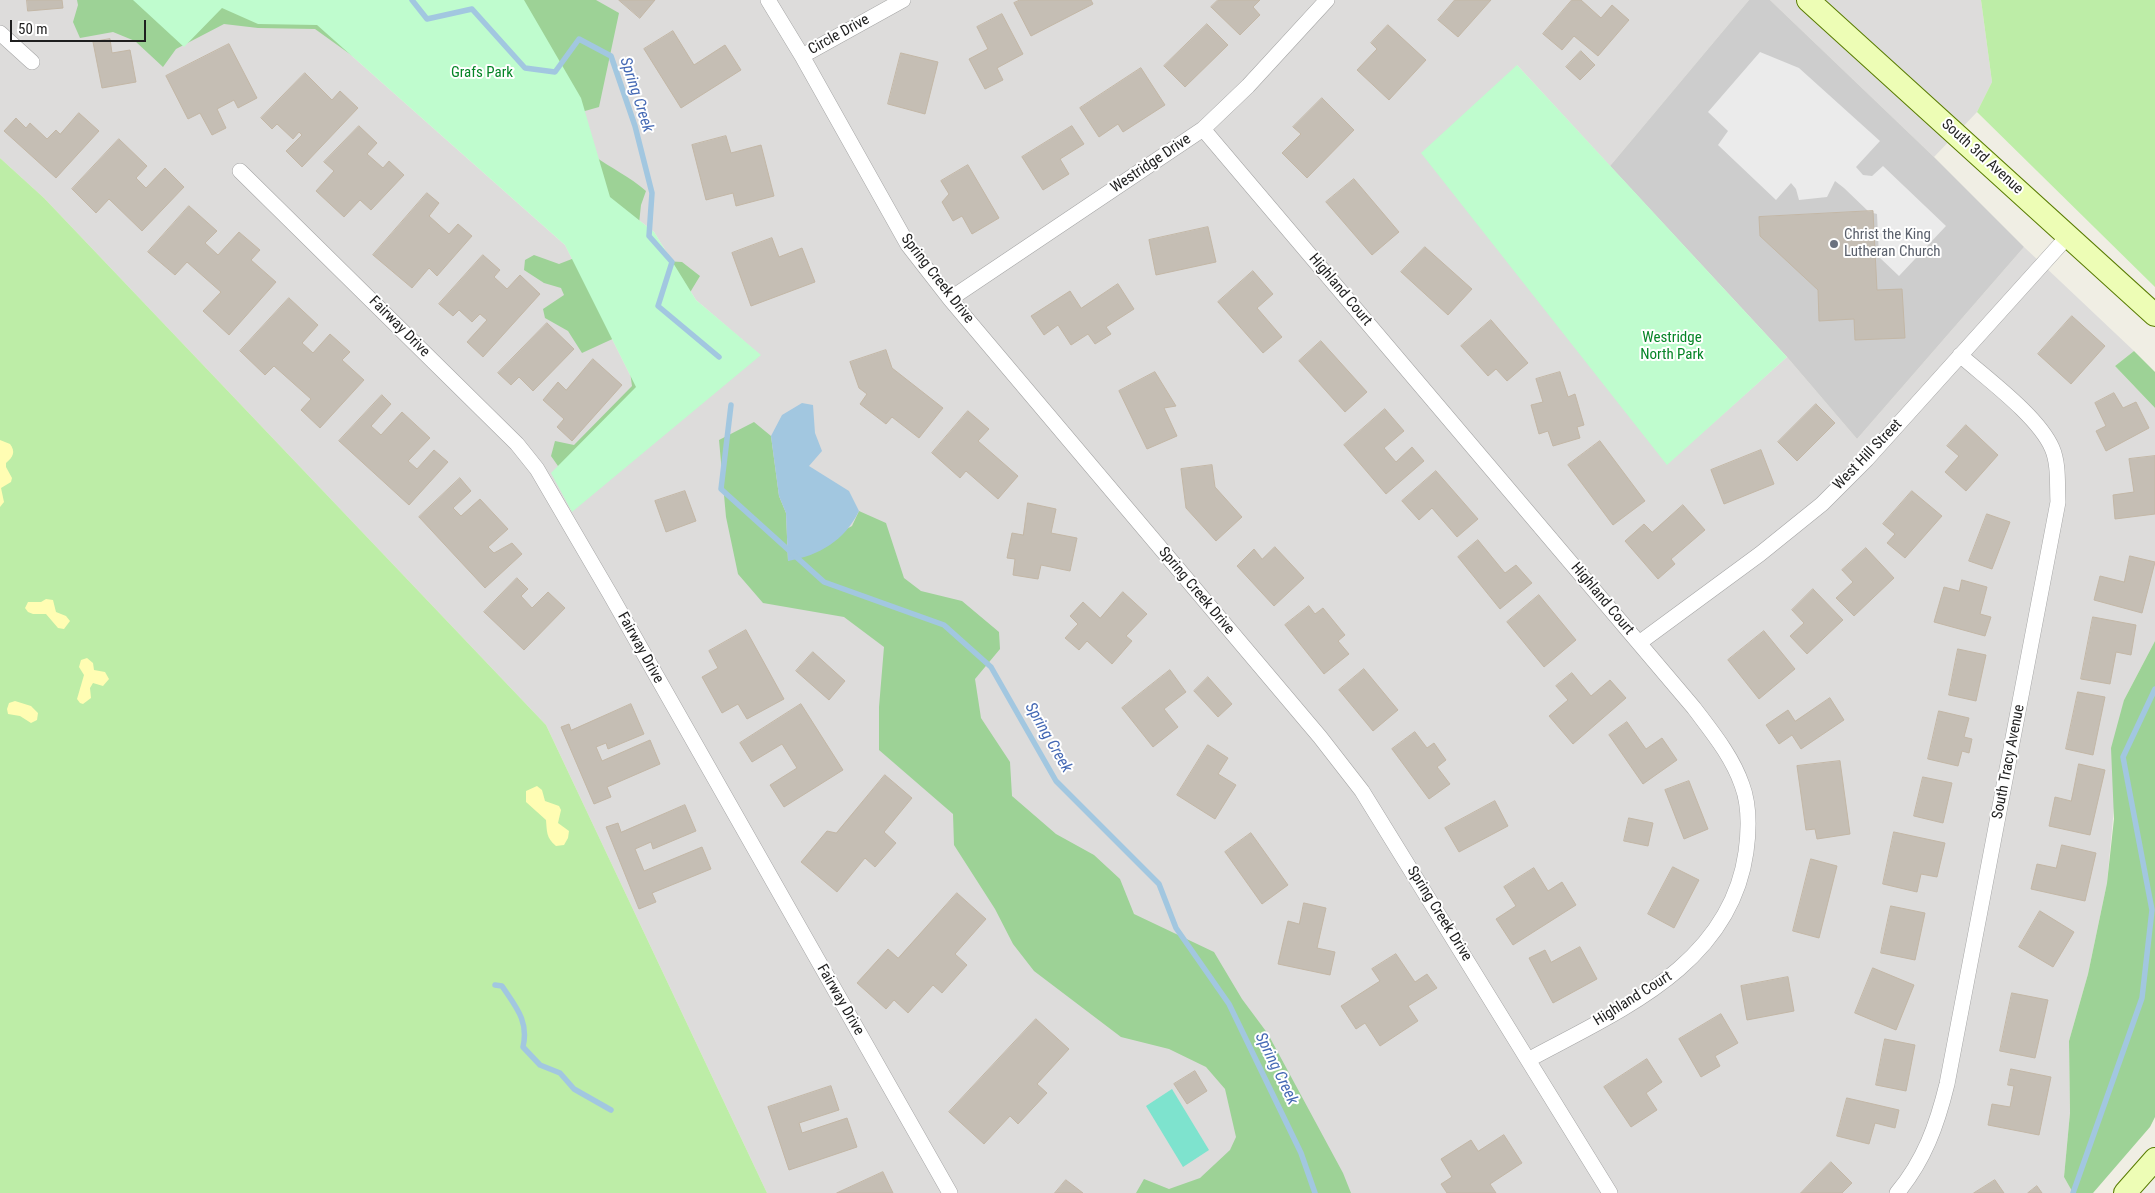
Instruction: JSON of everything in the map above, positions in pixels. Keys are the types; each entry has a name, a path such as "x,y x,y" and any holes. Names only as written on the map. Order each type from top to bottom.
{"main road":[{"name":"South 3rd Avenue","path":"1808,0 2155,315"},
{"path":"2125,1193 2155,1159"}],"street":[{"name":"Spring Creek Drive","path":"768,0 802,56 908,245 950,299 1320,737 1362,791 1610,1193"},
{"name":"Circle Drive","path":"802,56 903,0"},
{"name":"Westridge Drive","path":"950,299 1203,129 1248,86 1327,0"},
{"path":"0,33 32,62"},
{"name":"Highland Court","path":"1203,129 1694,708 1726,751 1736,768 1748,813 1747,841 1740,879 1729,909 1719,926 1695,955 1682,967 1623,1008 1528,1060"},
{"name":"Fairway Drive","path":"240,171 517,444 537,469 606,586 950,1193"},
{"name":"West Hill Street","path":"1639,643 1760,554 1822,504 1867,459 2068,236"},
{"name":"South Tracy Avenue","path":"1896,1193 1912,1175 1923,1157 1941,1109 1947,1084 2058,502 2056,462 2052,448 2032,419 1960,355"}],"shaded area":[{"path":"0,0 133,0 222,8 317,25 565,245 636,387 760,355 696,300 654,232 610,197 524,0 1749,0 1610,166 1517,65 1667,464 1787,357 1857,439 2024,247 2134,351 2115,366 2155,408 2155,641 2124,700 2107,883 2088,974 2069,1041 2070,1113 2064,1177 2073,1193 767,1193 546,725 44,198 0,158"},
{"path":"1749,0 1770,0 1934,157 2024,247 1857,439 1787,357 1610,166"},
{"path":"1770,0 1981,0 1992,82 1977,112 1934,157"},
{"path":"1760,52 1799,68 1880,141 1856,167 1863,175 1872,176 1883,166 1946,226 1899,276 1879,257 1877,214 1869,212 1835,181 1827,197 1799,200 1796,189 1791,183 1776,200 1718,145 1728,131 1708,112"},
{"path":"802,403 813,405 815,433 822,451 809,466 849,491 859,511 846,531 830,545 810,555 788,561 786,513 779,496 771,436 782,415"},
{"path":"1172,1089 1209,1150 1183,1167 1146,1106"}],"green space":[{"path":"77,0 596,0 619,13 599,107 546,122 379,75 315,29 258,28 224,24 176,49 163,67 135,41 113,32 80,38 73,22 78,5"},
{"name":"Grafs Park","path":"133,0 524,0 581,98 610,197 654,232 696,300 761,355 572,512 551,473 636,387 565,245 317,25 258,24 222,8 184,47"},
{"path":"1981,0 2155,0 2155,287 1977,112 1992,82"},
{"name":"Westridge North Park","path":"1517,65 1787,357 1667,465 1421,153"},
{"path":"593,155 646,191 641,205 638,233 664,261 682,262 700,276 683,304 704,328 565,476 551,456 555,441 574,445 632,386 626,342 619,336 582,353 568,331 545,318 543,309 564,295 561,288 544,283 524,270 525,260 534,255 559,264 577,257"},
{"path":"0,158 44,198 546,725 767,1193 0,1193"},
{"path":"2134,351 2155,372 2155,408 2115,366"},
{"path":"754,422 771,436 779,496 786,513 788,561 852,526 859,511 886,523 904,578 921,591 962,601 999,632 1000,649 975,679 981,718 1010,762 1012,796 1056,834 1094,855 1120,879 1134,914 1214,952 1242,999 1268,1034 1343,1173 1351,1193 1136,1193 1144,1179 1169,1189 1200,1178 1230,1150 1236,1137 1225,1089 1206,1067 1169,1049 1121,1037 1034,971 1013,944 995,909 954,845 953,814 879,750 879,707 884,647 844,617 763,603 738,574 726,517 719,440"},
{"path":"2155,641 2155,1117 2150,1127 2093,1193 2073,1193 2064,1177 2070,1113 2069,1041 2088,974 2107,883 2114,819 2111,748 2124,700"}],"sand":[{"path":"0,440 10,444 13,452 6,463 12,478 11,482 1,488 4,502 0,507"},
{"path":"46,599 53,600 56,612 66,616 70,621 64,629 58,628 46,614 33,614 25,608 28,602 41,602"},
{"path":"87,658 93,663 94,670 105,672 109,679 103,686 93,683 90,688 91,698 83,704 77,699 84,675 79,667 81,660"},
{"path":"15,701 31,706 38,713 37,720 31,723 20,716 8,714 9,703"},
{"path":"537,786 542,790 545,801 559,806 561,810 558,823 569,831 564,845 556,846 550,840 546,820 526,802 526,791"}],"building":[{"path":"27,0 62,0 63,8 28,11"},
{"path":"619,0 655,0 640,18"},
{"path":"1020,0 1091,0 1093,4 1031,36 1014,3"},
{"path":"1218,0 1260,0 1253,7 1260,15 1240,35 1211,7"},
{"path":"1455,0 1491,0 1458,37 1438,20"},
{"path":"1572,0 1581,0 1601,18 1612,5 1629,20 1598,56 1574,36 1562,50 1543,34"},
{"path":"1002,14 1023,54 997,68 1003,80 985,89 969,59 988,49 977,27"},
{"path":"1207,24 1228,45 1185,87 1164,66"},
{"path":"1388,25 1426,60 1389,100 1357,70 1377,49 1371,43"},
{"path":"673,31 694,65 725,45 741,70 681,108 644,49"},
{"path":"110,39 112,53 130,50 136,82 102,88 93,42"},
{"path":"229,44 257,98 238,108 234,100 217,109 226,128 212,135 200,113 188,119 166,76"},
{"path":"1581,51 1595,65 1580,80 1566,67"},
{"path":"901,53 938,62 925,114 888,104"},
{"path":"1141,68 1165,105 1123,132 1118,124 1099,137 1080,108"},
{"path":"305,73 332,100 340,91 358,108 302,167 286,151 302,135 299,132 293,139 277,124 272,129 261,118"},
{"path":"1322,98 1354,130 1307,178 1282,153 1301,134 1293,127"},
{"path":"79,113 99,131 56,178 4,131 16,118 26,128 30,123 47,139 56,130 60,134"},
{"path":"359,126 377,143 367,154 383,168 389,161 404,175 371,210 360,200 344,217 316,191 334,171 324,162"},
{"path":"1072,126 1084,144 1060,159 1069,174 1043,190 1022,157"},
{"path":"726,136 731,153 761,145 774,196 736,206 733,193 706,200 692,145"},
{"path":"119,139 147,166 136,178 146,188 165,168 184,187 142,231 109,199 96,213 72,189"},
{"path":"968,165 999,218 972,234 962,216 953,221 942,202 949,194 941,181"},
{"path":"1354,179 1399,232 1372,255 1326,202"},
{"path":"427,193 439,203 429,216 449,234 458,224 472,236 437,276 429,268 412,288 373,255"},
{"path":"189,206 217,231 205,243 218,255 239,232 260,250 251,260 276,282 229,335 203,311 221,292 187,262 175,275 148,252"},
{"path":"1873,211 1877,290 1902,289 1905,338 1855,340 1854,319 1819,321 1818,290 1760,236 1759,217"},
{"path":"1208,227 1216,262 1156,275 1149,240"},
{"path":"772,238 779,257 802,248 815,282 751,306 732,253"},
{"path":"1425,247 1472,289 1448,315 1401,272"},
{"path":"483,255 500,270 494,277 507,289 520,275 540,294 483,357 467,342 487,320 480,314 472,322 459,310 453,316 439,304"},
{"path":"1253,271 1273,294 1257,308 1282,337 1263,353 1218,302"},
{"path":"1118,284 1134,309 1106,327 1111,334 1095,344 1088,334 1071,345 1058,325 1044,335 1031,316 1070,291 1081,308"},
{"path":"289,298 318,325 302,343 313,353 330,334 350,352 342,360 364,380 320,428 301,410 311,399 274,366 265,375 240,351"},
{"path":"2072,316 2105,346 2071,384 2038,354"},
{"path":"1491,320 1528,363 1507,381 1496,369 1488,376 1461,346"},
{"path":"547,323 574,349 533,391 519,377 511,385 498,373"},
{"path":"1321,341 1367,392 1345,412 1299,361"},
{"path":"886,350 892,368 943,408 919,438 892,417 886,424 860,404 867,394 859,388 850,362"},
{"path":"593,359 622,385 572,441 557,427 564,419 543,400 558,382 566,390"},
{"path":"1155,372 1176,406 1164,408 1177,436 1147,449 1119,391"},
{"path":"1560,372 1568,397 1575,394 1584,425 1577,427 1580,438 1553,446 1548,431 1539,434 1531,405 1543,402 1536,379"},
{"path":"2114,393 2123,408 2136,402 2149,428 2106,451 2096,431 2106,426 2095,403"},
{"path":"382,395 391,404 371,426 381,435 402,412 430,438 408,461 417,469 434,450 448,462 409,505 339,441"},
{"path":"1816,404 1835,423 1797,461 1778,442"},
{"path":"1385,409 1404,431 1384,448 1396,462 1412,447 1424,461 1386,494 1344,445"},
{"path":"968,411 989,429 978,441 1018,476 998,499 966,471 960,478 932,453"},
{"path":"1966,425 1998,455 1966,491 1945,472 1959,456 1947,446"},
{"path":"1600,441 1645,501 1613,525 1568,465"},
{"path":"1761,450 1774,484 1724,504 1711,470"},
{"path":"2155,456 2155,514 2115,519 2113,495 2134,492 2129,459"},
{"path":"1212,465 1215,487 1242,517 1216,541 1186,508 1181,469"},
{"path":"1436,471 1478,519 1457,537 1432,508 1419,520 1402,501"},
{"path":"460,478 471,491 453,508 461,516 480,499 508,529 488,547 494,553 512,543 522,554 485,588 419,517"},
{"path":"685,491 696,521 666,532 655,501"},
{"path":"1912,491 1942,516 1905,558 1887,543 1895,534 1883,524"},
{"path":"1028,503 1056,509 1051,533 1077,538 1070,571 1041,565 1038,579 1013,575 1015,559 1007,558 1012,533 1023,535"},
{"path":"1683,505 1705,530 1671,559 1675,564 1658,579 1625,541 1644,524 1652,532"},
{"path":"1987,514 2010,522 1992,569 1969,561"},
{"path":"1478,540 1505,573 1516,565 1532,583 1500,609 1458,557"},
{"path":"1275,547 1304,578 1274,606 1237,566 1254,549 1262,559"},
{"path":"1866,548 1894,578 1854,616 1836,598 1853,582 1842,570"},
{"path":"2130,556 2155,562 2142,613 2094,600 2100,576 2124,582"},
{"path":"517,578 528,589 521,596 532,608 548,592 565,608 524,650 484,612"},
{"path":"1962,580 1987,587 1980,614 1991,617 1985,636 1934,622 1944,587 1959,591"},
{"path":"1813,589 1843,620 1807,654 1790,636 1804,623 1792,610"},
{"path":"1123,592 1147,614 1126,636 1132,641 1112,664 1087,641 1079,650 1065,638 1078,624 1070,616 1083,602 1100,618"},
{"path":"1539,595 1576,640 1544,667 1507,622"},
{"path":"1309,606 1315,614 1323,608 1345,635 1338,641 1349,654 1324,674 1285,625"},
{"path":"2093,617 2136,625 2131,655 2116,652 2110,684 2081,679"},
{"path":"746,630 784,699 747,719 738,704 722,713 702,677 718,668 709,651"},
{"path":"1764,631 1795,669 1759,699 1728,660"},
{"path":"1958,649 1986,655 1976,701 1949,695"},
{"path":"813,652 845,681 829,700 796,671"},
{"path":"1364,669 1398,710 1373,731 1339,690"},
{"path":"1170,670 1186,692 1164,709 1178,727 1153,747 1122,708"},
{"path":"1572,673 1591,696 1610,680 1626,698 1573,744 1549,716 1568,700 1556,686"},
{"path":"1208,677 1232,704 1218,717 1194,691"},
{"path":"2078,692 2105,697 2093,755 2066,749"},
{"path":"1830,698 1844,720 1801,749 1792,735 1779,744 1766,725 1788,710 1795,721"},
{"path":"631,704 644,734 608,749 606,743 596,747 602,761 650,740 660,764 607,787 611,797 594,804 561,727 569,724 571,730"},
{"path":"801,704 843,770 784,807 770,785 797,768 782,744 752,762 740,743"},
{"path":"1939,711 1969,718 1964,737 1972,739 1969,753 1962,751 1958,766 1928,759"},
{"path":"1627,722 1646,749 1662,738 1677,760 1643,784 1609,735"},
{"path":"1415,732 1427,748 1434,743 1446,760 1437,767 1450,784 1429,799 1392,749"},
{"path":"1208,745 1228,758 1218,774 1236,785 1215,819 1177,795"},
{"path":"1840,761 1850,834 1817,839 1815,829 1806,830 1797,766"},
{"path":"2079,764 2105,770 2090,835 2049,826 2055,797 2071,801"},
{"path":"885,775 912,798 884,832 896,843 875,867 865,858 837,892 801,862 827,831 836,833"},
{"path":"1923,777 1952,783 1943,823 1914,816"},
{"path":"1689,781 1708,829 1684,839 1665,790"},
{"path":"1495,801 1508,826 1459,852 1445,828"},
{"path":"685,805 696,831 653,849 651,842 635,849 644,871 702,847 711,869 652,893 656,902 639,909 606,827 618,823 621,832"},
{"path":"1629,818 1653,823 1648,846 1624,841"},
{"path":"1894,832 1945,843 1937,877 1921,874 1917,892 1883,884"},
{"path":"1251,833 1288,885 1262,904 1225,852"},
{"path":"2062,845 2096,853 2085,901 2031,889 2037,864 2056,868"},
{"path":"1811,859 1837,866 1819,938 1793,931"},
{"path":"1673,867 1699,880 1674,928 1648,914"},
{"path":"1534,868 1548,891 1562,882 1576,905 1513,945 1496,919 1516,906 1504,887"},
{"path":"957,893 986,919 955,954 967,965 942,993 933,985 908,1013 894,1000 886,1009 857,983 888,949 898,958"},
{"path":"1304,903 1326,908 1317,948 1335,952 1330,975 1278,964 1288,921 1299,924"},
{"path":"1891,906 1925,913 1915,960 1881,953"},
{"path":"2040,911 2074,932 2053,967 2019,947"},
{"path":"1580,947 1597,979 1553,1003 1529,958 1545,950 1551,962"},
{"path":"1396,954 1415,982 1427,974 1437,988 1408,1006 1418,1021 1380,1046 1365,1023 1356,1029 1341,1006 1380,981 1372,969"},
{"path":"1873,968 1914,985 1896,1030 1855,1013"},
{"path":"1788,977 1794,1011 1747,1020 1741,986"},
{"path":"2012,993 2048,1000 2035,1058 2000,1051"},
{"path":"1721,1014 1738,1043 1715,1056 1720,1066 1701,1077 1679,1039"},
{"path":"1036,1019 1069,1049 1037,1084 1047,1093 1018,1124 1010,1116 984,1144 949,1112"},
{"path":"1885,1039 1915,1045 1906,1091 1876,1085"},
{"path":"1647,1059 1662,1082 1646,1093 1657,1110 1631,1127 1604,1087"},
{"path":"2011,1069 2051,1077 2039,1135 1988,1125 1992,1104 2010,1107 2014,1086 2008,1085"},
{"path":"1195,1071 1207,1091 1187,1104 1174,1084"},
{"path":"831,1086 839,1110 799,1123 802,1133 847,1118 857,1147 789,1170 768,1107"},
{"path":"1847,1098 1899,1110 1895,1128 1875,1123 1869,1144 1837,1136"},
{"path":"1504,1135 1522,1163 1490,1184 1496,1193 1447,1193 1441,1184 1452,1177 1441,1159 1471,1140 1478,1151"},
{"path":"1831,1162 1852,1183 1842,1193 1801,1193"},
{"path":"883,1172 893,1193 837,1193"},
{"path":"1066,1180 1083,1193 1055,1193"},
{"path":"1995,1180 2004,1193 1974,1193"},
{"path":"2037,1186 2042,1193 2028,1193"}],"waterway":[{"name":"Spring Creek","path":"412,0 427,19 472,9 525,68 555,72 579,39 611,56 635,126 652,193 649,236 672,262 658,306 719,357"},
{"name":"Spring Creek","path":"731,405 721,489 824,582 944,625 991,667 1056,781 1159,884 1176,928 1229,1004 1301,1153 1315,1193"},
{"path":"2073,1193 2142,998 2152,910 2123,757 2155,689"},
{"path":"495,985 502,986 520,1015 524,1029 523,1047 540,1065 560,1073 574,1089 611,1110"}],"place":[{"name":"Christ the King Lutheran Church","path":"1834,244"}]}
